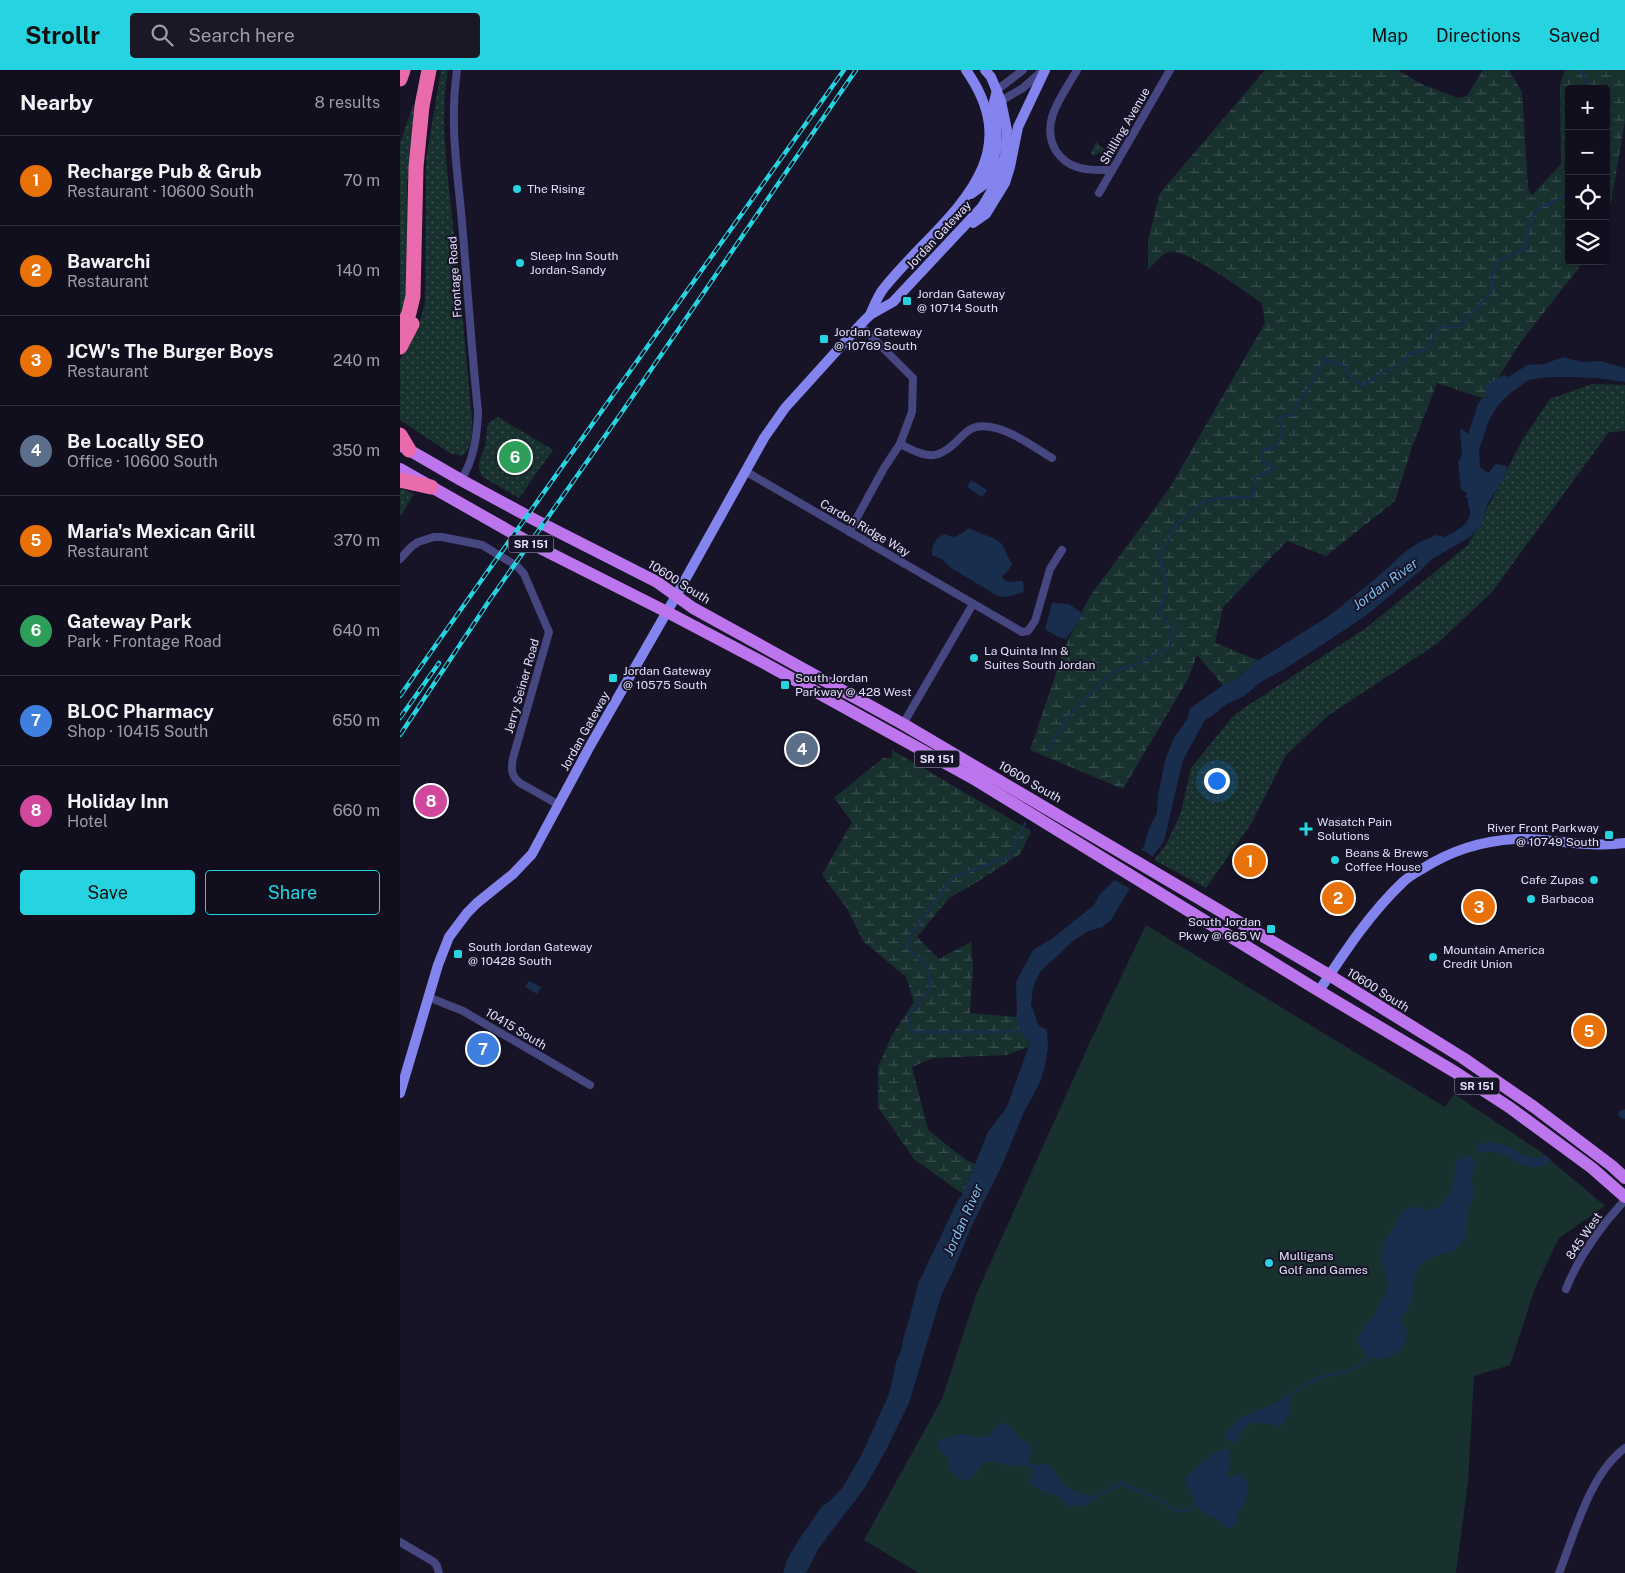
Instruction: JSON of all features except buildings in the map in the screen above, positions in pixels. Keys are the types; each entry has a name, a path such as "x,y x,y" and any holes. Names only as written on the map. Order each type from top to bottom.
{"highway":[{"path":"400,79 403,70"},
{"path":"400,332 407,319 412,302 415,262 416,167 422,106 429,70"},
{"path":"400,347 410,330 418,306 419,296 415,262"},
{"path":"400,435 404,448"},
{"path":"400,480 432,487"}],"main road":[{"name":"Jordan Gateway","path":"870,315 883,289 966,197 979,177 988,152 990,130 988,115 978,87 966,70"},
{"path":"966,197 985,184 991,170 997,137 994,110 998,96 990,95 973,70"},
{"name":"Jordan Gateway","path":"400,1093 441,956 455,928 476,903 513,874 526,861 539,842 590,746 764,438 785,408 860,325 870,315 893,302 965,226 982,207 995,185 1005,156 1007,130 998,96 985,70"},
{"path":"965,226 986,214 1005,183 1018,127 1044,70"},
{"name":"10600 South","path":"404,448 542,524 657,582 696,610 904,724 1329,975 1463,1058 1604,1160 1625,1178"},
{"name":"SR 151","path":"400,469 532,544 764,663 974,779 1319,991 1455,1072 1509,1107 1592,1168 1625,1198"},
{"path":"1319,991 1370,918 1404,881 1435,861 1461,848 1488,841 1517,839 1601,845 1625,843"}],"street":[{"name":"Frontage Road","path":"457,70 453,94 454,144 478,412 475,445 461,480"},
{"path":"998,96 1023,70"},
{"path":"998,96 1023,88 1044,70"},
{"path":"1077,70 1054,110 1050,122 1053,146 1068,163 1077,167 1112,170"},
{"name":"Shilling Avenue","path":"1099,192 1170,70"},
{"path":"849,532 884,468 900,444 912,412 913,378 860,325"},
{"path":"900,444 923,455 938,455 949,449 964,434 975,427 988,427 1006,431 1052,458"},
{"name":"Cardon Ridge Way","path":"745,471 1022,632 1028,630 1035,622 1050,569 1062,550"},
{"name":"Jerry Seiner Road","path":"400,560 418,542 434,537 442,537 482,545 517,566 524,574 549,632 513,758 512,773 520,783 559,805"},
{"path":"904,724 973,604"},
{"name":"10415 South","path":"428,997 463,1010 590,1085"},
{"name":"845 West","path":"1566,1289 1583,1254 1625,1198"},
{"path":"1558,1573 1583,1510 1598,1480 1615,1456 1625,1448"},
{"path":"400,1542 434,1562 439,1573"}],"green space":[{"path":"441,70 448,70 444,109 445,148 472,419 470,445 460,457 460,455 448,452 400,420 400,359 417,329 425,304 426,160"},
{"path":"1265,70 1398,70 1419,83 1458,98 1467,96 1483,70 1509,70 1522,92 1528,187 1531,196 1561,164 1560,85 1565,70 1625,70 1625,121 1610,204 1610,85 1565,85 1565,265 1581,265 1520,343 1485,399 1437,383 1412,447 1395,501 1326,556 1287,541 1223,607 1215,643 1260,661 1244,671 1235,680 1223,685 1197,655 1188,679 1123,789 1030,750 1066,644 1090,596 1169,489 1265,323 1262,303 1201,263 1187,256 1176,252 1168,252 1148,270 1148,240 1160,193"},
{"path":"413,105 415,106 407,185 406,298 400,318 400,143"},
{"path":"1096,142 1106,150 1093,156 1091,153"},
{"path":"1592,384 1625,385 1625,431 1609,432 1492,592 1438,643 1329,715 1286,755 1251,824 1206,888 1154,860 1167,843 1181,812 1191,768 1235,714 1366,628 1468,545 1523,439 1550,399"},
{"path":"498,417 553,450 519,498 483,477 479,470 488,423"},
{"path":"400,488 414,494 400,517"},
{"path":"892,750 1031,831 1020,854 949,898 917,937 939,959 971,942 973,969 970,1013 1016,1017 1024,1037 1030,1041 1028,1047 1007,1055 933,1058 912,1067 928,1130 966,1160 975,1164 963,1194 914,1159 878,1107 878,1067 892,1035 914,1002 906,977 863,941 848,910 822,875 852,822 834,798 883,758 892,758"},
{"name":"Mulligans Golf and Games","path":"1146,925 1445,1107 1454,1094 1541,1152 1605,1206 1559,1238 1535,1288 1510,1365 1474,1376 1468,1481 1456,1573 919,1573 864,1540 942,1399 976,1295 1090,1042"}],"water":[{"name":"Jordan River","path":"1563,357 1582,362 1600,361 1625,368 1625,382 1572,377 1528,380 1498,405 1489,420 1479,450 1480,467 1488,473 1496,464 1507,466 1506,473 1487,505 1481,525 1470,537 1432,559 1364,617 1283,670 1261,682 1244,696 1225,705 1205,720 1183,760 1164,841 1130,888 1111,920 1102,927 1089,931 1073,941 1040,972 1033,987 1031,1005 1039,1026 1047,1030 1048,1047 1045,1066 1039,1084 1023,1114 1003,1163 973,1223 942,1293 909,1403 864,1489 817,1551 806,1573 783,1573 787,1560 796,1544 822,1506 830,1501 843,1487 863,1452 889,1394 918,1284 958,1200 963,1194 988,1132 1007,1107 1030,1042 1024,1037 1018,1026 1016,1017 1016,982 1033,950 1053,938 1094,905 1100,894 1144,846 1149,829 1157,813 1158,795 1166,757 1174,738 1188,718 1189,709 1223,685 1235,680 1254,663 1329,616 1374,580 1406,551 1436,535 1445,537 1465,524 1470,516 1470,511 1468,498 1465,497 1467,493 1461,489 1458,462 1462,455 1460,431 1462,428 1468,435 1478,404 1481,399 1487,398 1485,386 1503,375 1508,377 1527,365 1544,364"},
{"path":"971,480 987,490 982,497 967,487"},
{"path":"968,528 995,539 1002,544 1012,565 1002,576 1008,582 1023,581 1024,592 1006,597 998,596 951,568 942,559 932,555 933,545 939,537 945,534 956,537"},
{"path":"1052,603 1069,604 1083,614 1066,639 1058,637 1045,629"},
{"path":"529,981 541,987 537,994 525,987"},
{"path":"1464,1156 1472,1156 1475,1166 1471,1180 1474,1192 1467,1211 1466,1234 1460,1245 1452,1252 1434,1256 1421,1264 1416,1272 1411,1303 1400,1320 1407,1334 1403,1347 1399,1352 1388,1357 1368,1357 1359,1346 1358,1338 1366,1324 1374,1316 1387,1292 1388,1280 1382,1260 1383,1246 1405,1209 1412,1206 1420,1209 1433,1209 1443,1203 1453,1184 1457,1160"},
{"path":"1286,1395 1289,1397 1290,1409 1279,1426 1260,1422 1251,1423 1243,1429 1234,1443 1225,1436 1225,1433 1243,1416 1278,1402"},
{"path":"1004,1423 1012,1428 1018,1437 1029,1443 1032,1451 1028,1461 1035,1466 1047,1464 1054,1470 1065,1487 1080,1494 1092,1495 1096,1498 1084,1507 1076,1505 1073,1508 1070,1507 1057,1496 1044,1492 1030,1483 1034,1471 1025,1465 1015,1466 984,1462 970,1478 962,1480 957,1477 951,1470 947,1457 937,1446 940,1440 961,1434 988,1437 998,1425"},
{"path":"1225,1448 1228,1450 1230,1457 1227,1476 1230,1478 1236,1474 1241,1475 1248,1486 1246,1500 1237,1514 1237,1522 1231,1528 1224,1526 1215,1517 1206,1514 1196,1506 1185,1482 1186,1476 1209,1457"}],"pier":[{"path":"1139,848 1155,858 1132,890 1113,879"}],"waterway":[{"path":"1581,70 1586,85"},
{"path":"1048,750 1069,716 1112,672 1138,664 1170,647 1172,628 1159,612 1167,590 1160,556 1177,524 1204,501 1221,498 1253,497 1255,477 1273,469 1260,458 1264,449 1274,448 1283,434 1279,417 1293,415 1296,406 1325,359 1345,367 1353,380 1364,385 1402,363 1409,354 1428,349 1439,327 1460,327 1492,291 1492,276 1499,260 1525,250 1532,218 1539,207 1550,204 1565,195"},
{"path":"1021,1030 1006,1032 912,1032 908,1015 931,988 927,966 906,947 911,934 953,877 1009,857 1025,823"},
{"path":"1482,1148 1499,1148 1529,1162 1545,1160"},
{"path":"1289,1397 1309,1382 1353,1369 1368,1357"},
{"path":"1096,1497 1121,1483 1158,1499 1176,1511 1186,1511 1196,1506"}],"railway":[{"path":"400,696 844,70"},
{"path":"400,735 489,601 622,412 856,70"},
{"path":"400,718 439,663"}],"place":[{"name":"The Rising","path":"517,189"},
{"name":"Sleep Inn South Jordan-Sandy","path":"520,263"},
{"name":"Jordan Gateway @ 10714 South","path":"907,301"},
{"name":"Jordan Gateway @ 10769 South","path":"824,339"},
{"name":"Gateway Park","path":"515,457"},
{"name":"La Quinta Inn & Suites South Jordan","path":"974,658"},
{"name":"Jordan Gateway @ 10575 South","path":"613,678"},
{"name":"South Jordan Parkway @ 428 West","path":"785,685"},
{"name":"Be Locally SEO","path":"802,749"},
{"name":"Holiday Inn","path":"431,801"},
{"name":"Wasatch Pain Solutions","path":"1306,829"},
{"name":"River Front Parkway @ 10749 South","path":"1609,835"},
{"name":"Beans & Brews Coffee House","path":"1335,860"},
{"name":"Recharge Pub & Grub","path":"1250,861"},
{"name":"Cafe Zupas","path":"1594,880"},
{"name":"Bawarchi","path":"1338,898"},
{"name":"Barbacoa","path":"1531,899"},
{"name":"JCW's The Burger Boys","path":"1479,907"},
{"name":"South Jordan Pkwy @ 665 W","path":"1271,929"},
{"name":"South Jordan Gateway @ 10428 South","path":"458,954"},
{"name":"Mountain America Credit Union","path":"1433,957"},
{"name":"Maria's Mexican Grill","path":"1589,1031"},
{"name":"BLOC Pharmacy","path":"483,1049"},
{"name":"Mulligans Golf and Games","path":"1269,1263"}]}
